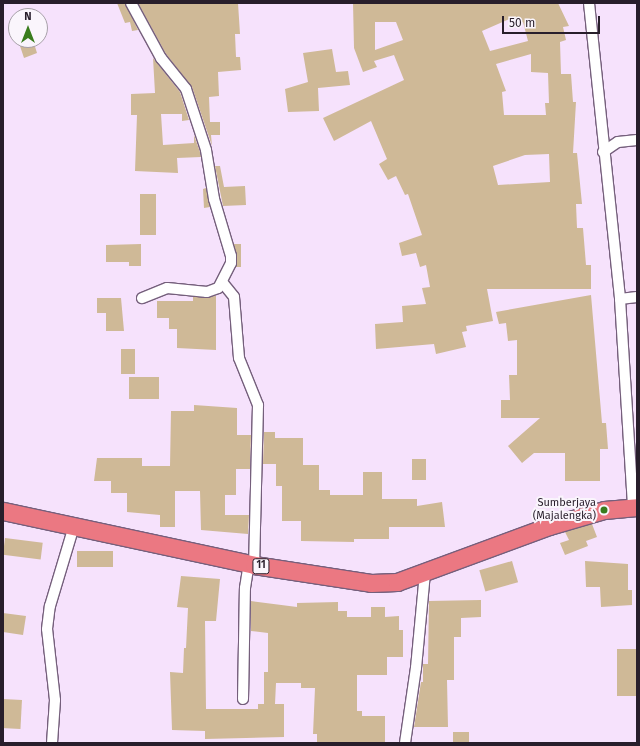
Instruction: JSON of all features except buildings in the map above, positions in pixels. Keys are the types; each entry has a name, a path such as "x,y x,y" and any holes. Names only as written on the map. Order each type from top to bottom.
{"highway":[{"name":"11","path":"3,511 252,564 371,583 397,582 425,573 549,526 604,510 635,507"}],"street":[{"path":"131,3 161,58 186,89 206,150 216,206 231,256 222,282 218,288 207,292 167,288 142,298"},
{"path":"589,3 603,152 620,299 635,507"},
{"path":"603,152 618,142 637,140"},
{"path":"222,282 234,297 239,358 258,405 252,564 245,588 243,699"},
{"path":"620,299 637,297"},
{"path":"52,743 55,700 47,629 50,606 74,526"},
{"path":"405,743 416,668 425,573"}],"place":[{"name":"Sumberjaya (Majalengka)","path":"604,510"}]}
